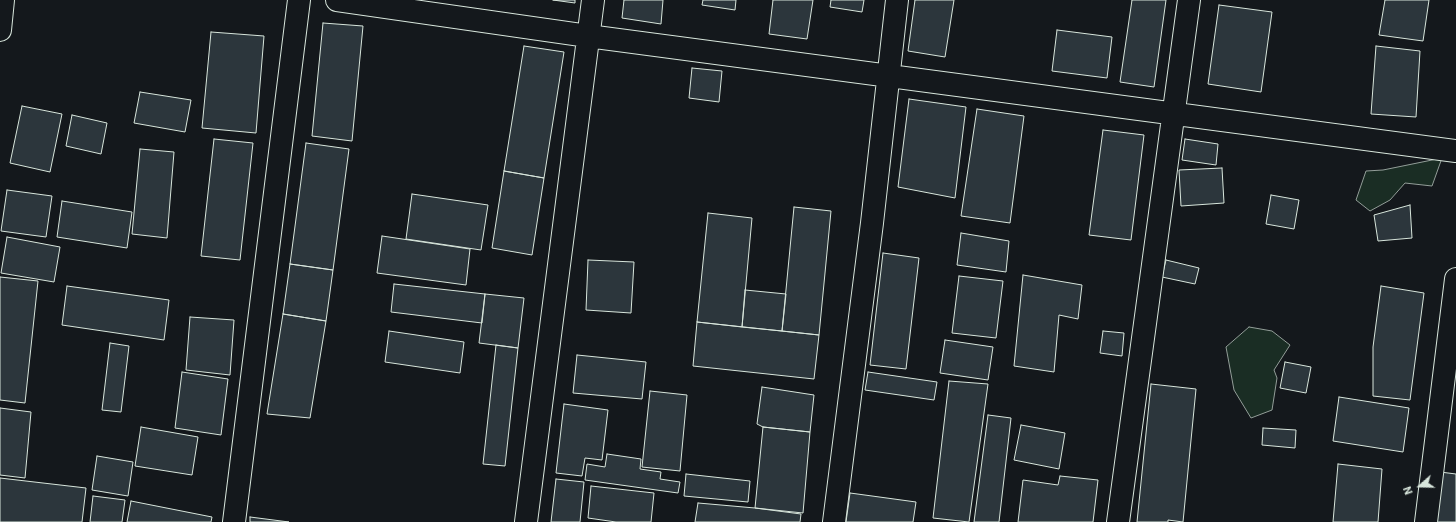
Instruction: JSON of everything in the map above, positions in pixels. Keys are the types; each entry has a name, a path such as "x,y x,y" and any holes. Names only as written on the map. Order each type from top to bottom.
{"street":[{"path":"0,30 3,0"},
{"path":"234,522 299,0"},
{"path":"336,0 588,36 888,75 1172,115 1456,151"},
{"path":"526,522 593,0"},
{"path":"834,522 897,0"},
{"path":"1118,522 1172,115 1189,0"},
{"path":"1426,522 1456,279"}],"green space":[{"path":"1442,158 1432,186 1405,183 1390,200 1370,211 1356,200 1366,171 1383,170"},
{"path":"1249,327 1272,331 1290,345 1274,370 1277,378 1272,410 1251,418 1234,390 1226,347"}],"building":[{"path":"553,0 575,0 575,3"},
{"path":"624,0 663,0 661,24 622,18"},
{"path":"703,0 736,0 735,10 702,5"},
{"path":"773,0 813,0 807,39 769,34"},
{"path":"831,0 864,0 862,12 830,7"},
{"path":"915,0 954,0 945,57 908,51"},
{"path":"1132,0 1166,0 1154,87 1120,82"},
{"path":"1385,0 1429,0 1423,41 1379,35"},
{"path":"1219,5 1272,12 1261,92 1208,84"},
{"path":"323,23 363,26 352,141 312,136"},
{"path":"1057,30 1112,37 1107,78 1052,71"},
{"path":"211,32 264,36 256,133 202,128"},
{"path":"524,46 564,52 544,178 504,171"},
{"path":"1376,46 1420,51 1416,117 1371,114"},
{"path":"692,68 722,71 719,102 689,98"},
{"path":"140,92 191,100 185,132 134,123"},
{"path":"909,99 966,107 955,198 898,187"},
{"path":"22,106 62,114 50,172 10,163"},
{"path":"977,109 1024,116 1010,223 961,216"},
{"path":"72,115 107,123 101,154 66,146"},
{"path":"1103,130 1144,135 1131,240 1089,235"},
{"path":"214,139 253,143 240,260 201,256"},
{"path":"1185,139 1218,144 1216,165 1182,160"},
{"path":"306,143 349,149 333,270 290,264"},
{"path":"140,149 174,152 167,238 132,234"},
{"path":"1222,168 1224,203 1181,206 1179,170"},
{"path":"504,171 544,178 532,255 492,248"},
{"path":"7,190 52,196 46,237 1,231"},
{"path":"412,194 488,205 481,250 406,239"},
{"path":"1271,195 1299,200 1294,229 1266,224"},
{"path":"62,201 132,212 127,248 57,237"},
{"path":"1410,205 1412,238 1378,241 1374,215"},
{"path":"794,207 831,211 819,335 782,331"},
{"path":"708,213 752,218 742,327 697,322"},
{"path":"961,233 1009,241 1006,272 957,265"},
{"path":"382,236 470,249 466,285 377,273"},
{"path":"7,237 60,247 54,282 1,273"},
{"path":"883,253 919,258 906,369 870,365"},
{"path":"588,260 634,262 631,313 586,310"},
{"path":"1166,260 1199,268 1195,284 1162,277"},
{"path":"290,264 333,270 326,321 283,314"},
{"path":"1023,275 1082,285 1078,319 1059,315 1054,372 1014,366"},
{"path":"959,276 1003,281 996,338 952,333"},
{"path":"0,277 38,281 25,403 0,400"},
{"path":"394,284 485,294 482,323 391,312"},
{"path":"67,286 169,300 164,340 62,325"},
{"path":"1381,286 1424,293 1410,400 1373,396 1373,347"},
{"path":"745,290 786,294 782,331 742,327"},
{"path":"485,294 524,298 518,348 479,343"},
{"path":"283,314 326,321 310,418 267,414"},
{"path":"190,317 234,320 230,375 186,370"},
{"path":"697,322 819,335 814,379 693,366"},
{"path":"389,331 464,342 460,373 385,362"},
{"path":"1103,331 1124,333 1122,356 1100,353"},
{"path":"945,340 993,347 988,380 940,373"},
{"path":"110,343 129,346 121,412 102,410"},
{"path":"496,345 518,348 505,466 483,464"},
{"path":"577,355 646,362 642,399 573,393"},
{"path":"1285,362 1311,367 1306,393 1280,388"},
{"path":"182,372 228,379 221,435 175,428"},
{"path":"868,372 937,382 934,400 865,390"},
{"path":"949,381 988,384 969,522 933,518"},
{"path":"1151,384 1196,389 1183,522 1168,520 1168,522 1137,522"},
{"path":"762,387 814,395 810,432 763,427 757,424"},
{"path":"650,391 687,395 680,471 642,467"},
{"path":"1339,397 1409,408 1403,452 1333,441"},
{"path":"564,404 608,410 602,460 585,458 582,476 556,473"},
{"path":"0,408 31,412 25,478 0,475"},
{"path":"988,415 1011,418 999,522 974,522"},
{"path":"1021,425 1065,433 1059,469 1014,460"},
{"path":"141,427 198,437 192,475 135,466"},
{"path":"763,427 810,432 803,513 755,508"},
{"path":"1263,428 1296,430 1295,448 1262,445"},
{"path":"607,454 641,459 640,469 661,472 660,479 680,482 678,493 585,480 587,464 605,467"},
{"path":"97,456 133,462 128,496 92,490"},
{"path":"1338,464 1382,469 1378,522 1333,522"},
{"path":"1440,472 1456,474 1456,522 1435,522"},
{"path":"686,474 750,481 748,502 684,496"},
{"path":"1060,476 1098,480 1093,522 1018,522 1023,480 1058,485"},
{"path":"0,478 86,488 82,522 0,522"},
{"path":"556,479 584,482 580,522 551,522"},
{"path":"591,486 654,493 651,522 616,522 588,518"},
{"path":"850,493 916,502 913,522 846,522"},
{"path":"93,496 125,500 122,522 90,522"},
{"path":"131,501 212,517 211,522 127,522"},
{"path":"698,503 801,514 800,522 695,522"},
{"path":"250,517 289,522 250,522"}]}
